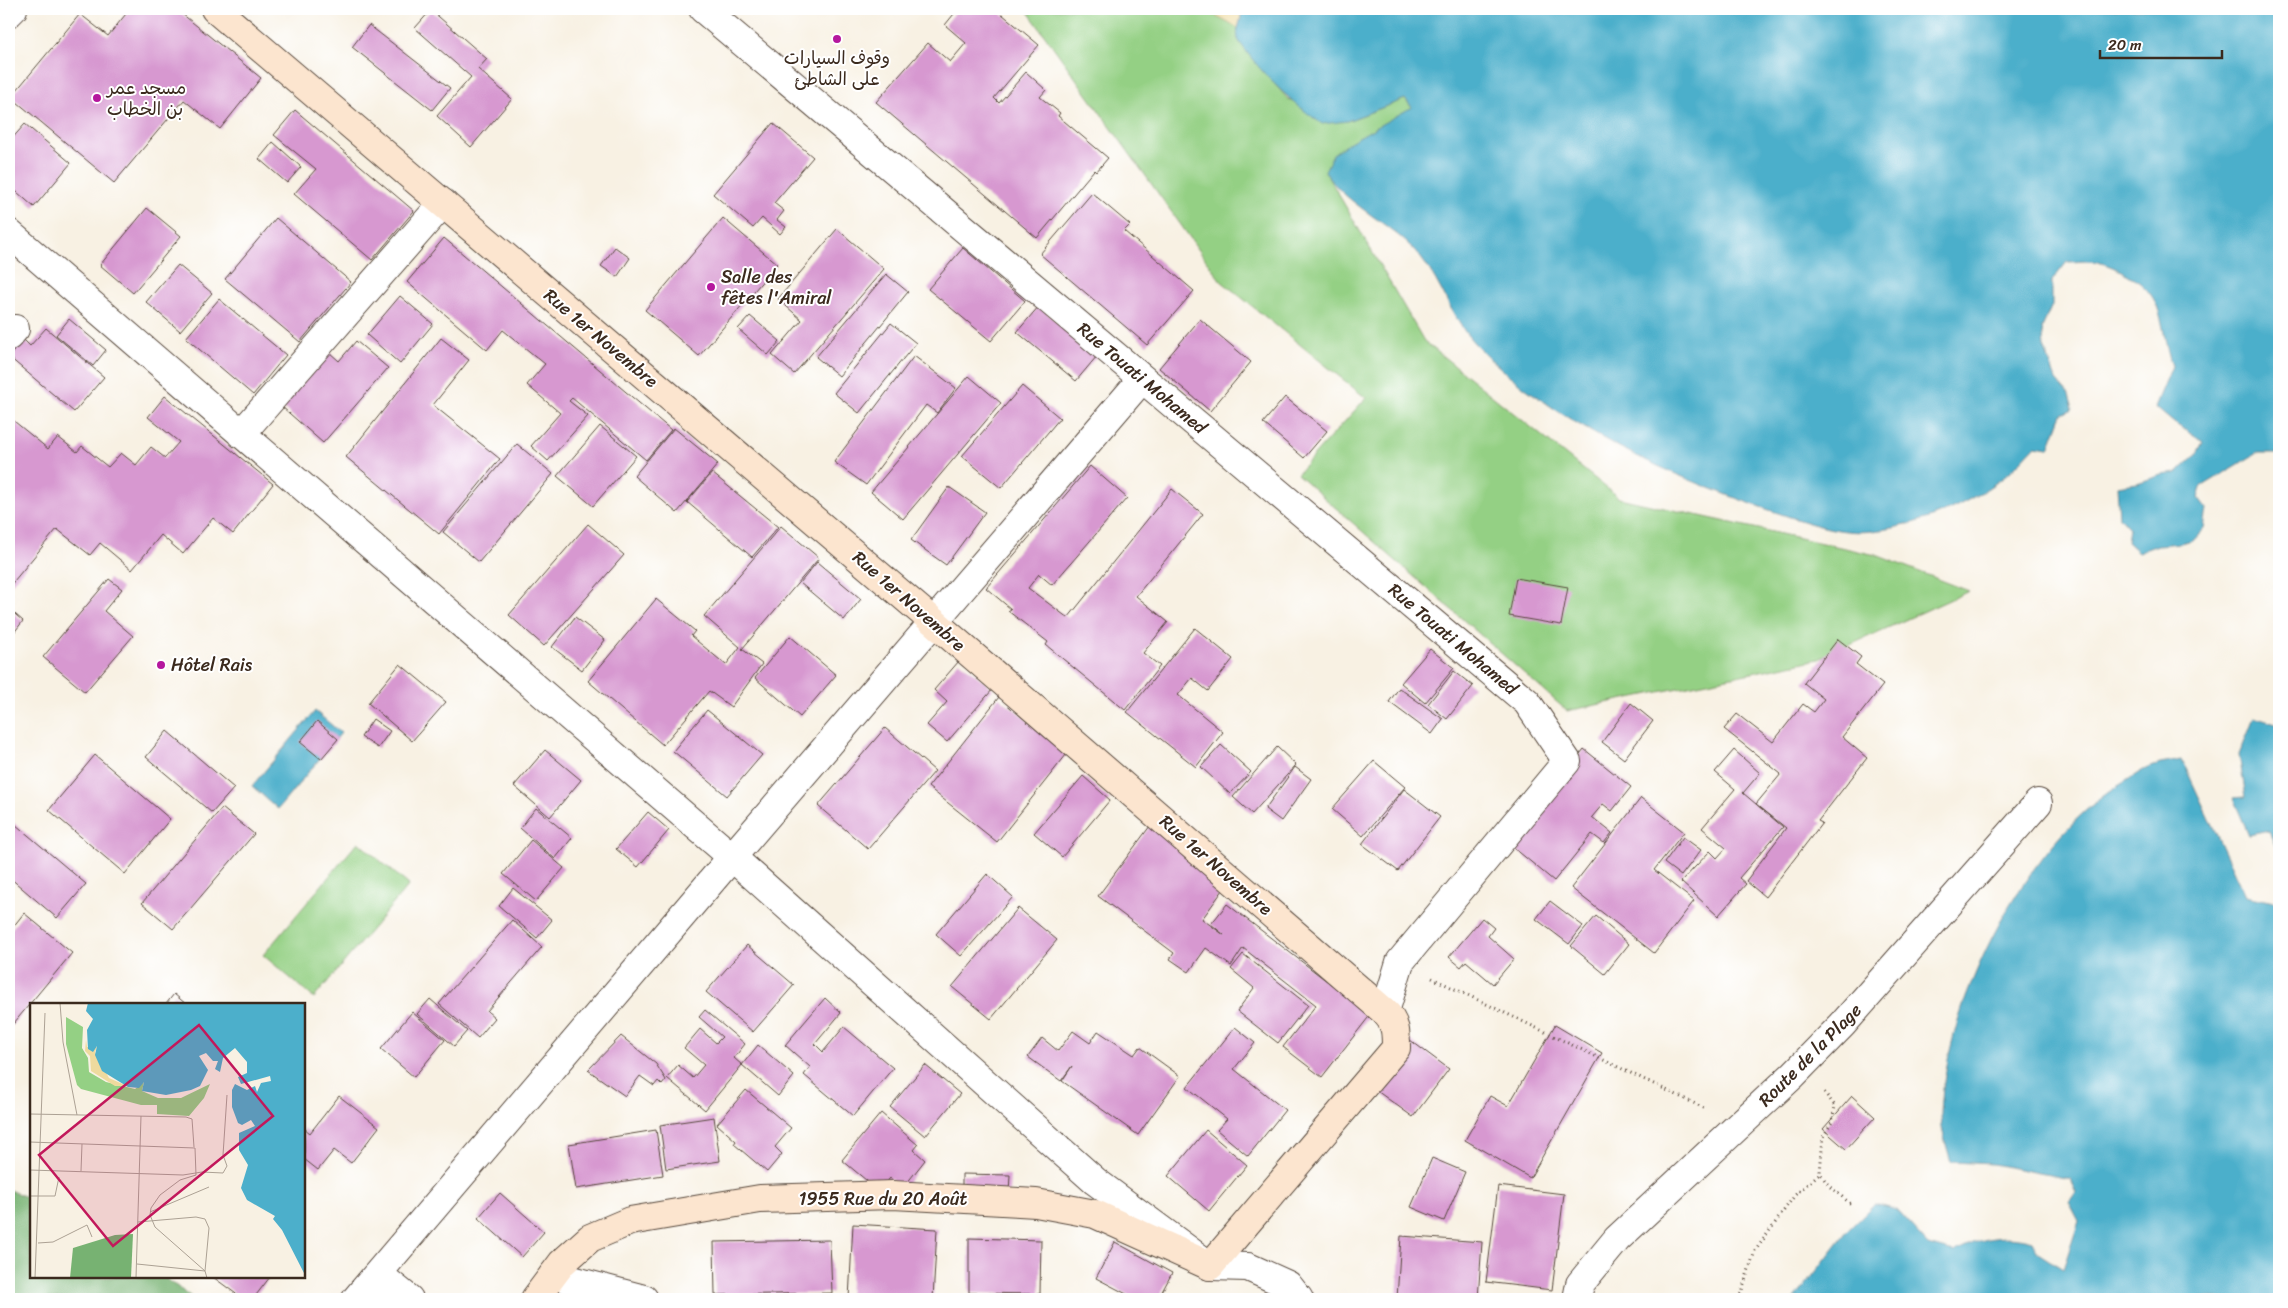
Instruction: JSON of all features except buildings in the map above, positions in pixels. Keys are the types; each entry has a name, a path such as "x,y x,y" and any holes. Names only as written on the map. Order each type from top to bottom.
{"main road":[{"name":"Rue 1er Novembre","path":"215,9 935,623 1392,1019 1396,1032 1396,1048 1210,1266"},
{"name":"1955 Rue du 20 Août","path":"535,1299 562,1263 590,1238 630,1221 760,1199 894,1195 1036,1203 1095,1214 1210,1266"}],"street":[{"path":"9,13 13,9"},
{"name":"Rue Touati Mohamed","path":"703,9 1527,702 1567,761 1400,962"},
{"path":"240,434 443,203"},
{"path":"9,233 732,857 1095,1181 1210,1266 1248,1267 1288,1285 1299,1299"},
{"path":"356,1299 1142,379"},
{"name":"Route de la Plage","path":"1577,1299 1580,1284 1617,1239 1793,1075 1842,1025 2038,803"},
{"path":"1385,1012 1400,962"},
{"path":"378,1274 409,1299"},
{"path":"553,1276 644,1299"}],"path":[{"path":"1400,962 1739,1126"},
{"path":"1793,1075 1821,1088 1835,1106 1832,1122 1823,1137 1820,1173 1829,1186 1852,1204"},
{"path":"1739,1299 1755,1251 1794,1195 1820,1173"}],"green space":[{"path":"1026,9 1216,9 1238,28 1238,39 1256,63 1288,99 1347,121 1405,99 1412,108 1350,142 1325,171 1424,341 1619,498 1876,555 1969,591 1819,659 1567,711 1297,474 1366,398 1221,281"},
{"path":"358,842 409,885 314,998 263,955"},
{"path":"9,1190 30,1199 30,1278 165,1278 194,1299 9,1299"}],"sand":[{"path":"1208,9 1240,9 1242,15 1238,28 1217,17"}],"water":[{"path":"1240,9 2279,9 2279,453 2257,453 2201,487 2198,497 2207,509 2204,528 2193,540 2158,545 2138,552 2127,542 2129,528 2119,517 2117,486 2177,473 2196,455 2203,442 2174,423 2155,407 2172,366 2159,313 2153,298 2141,284 2125,273 2098,262 2087,261 2067,262 2052,281 2052,305 2042,328 2044,347 2056,380 2069,395 2073,409 2062,414 2049,448 2035,446 2004,477 1958,506 1907,525 1872,531 1848,531 1798,520 1736,498 1656,465 1616,446 1578,424 1508,374 1468,336 1421,258 1398,235 1344,194 1325,171 1333,154 1350,142 1412,107 1405,99 1347,121 1322,124 1302,109 1274,83 1242,45 1237,35 1241,16"},
{"path":"315,711 341,733 278,809 252,786"},
{"path":"2254,717 2279,725 2279,843 2275,844 2269,831 2249,835 2233,798 2246,797 2239,755"},
{"path":"2182,760 2245,896 2279,903 2279,1299 1795,1299 1847,1231 1874,1204 1897,1210 1929,1245 1954,1252 1983,1240 2012,1237 2032,1241 2038,1253 2063,1269 2079,1221 2069,1202 2076,1192 2070,1179 1993,1164 1951,1162 1941,1120 1946,1070 1958,1022 1975,974 1998,926 2025,882 2056,841 2090,807 2126,781 2153,766"}],"place":[{"name":"وقوف السيارات على الشاطئ","path":"837,39"},
{"name":"مسجد عمر بن الخطاب","path":"97,98"},
{"name":"Salle des fêtes l'Amiral","path":"711,287"},
{"name":"Hôtel Rais","path":"161,665"}]}
